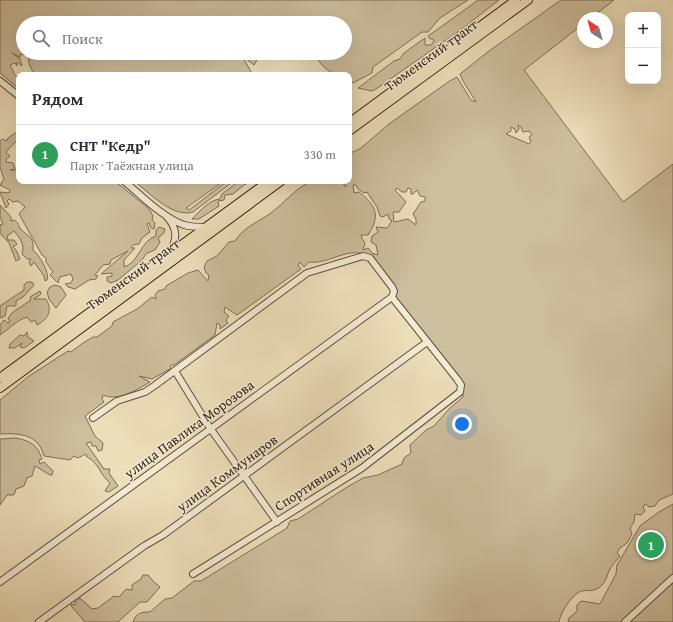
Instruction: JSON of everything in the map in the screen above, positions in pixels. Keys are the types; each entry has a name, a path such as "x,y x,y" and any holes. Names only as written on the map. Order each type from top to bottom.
{"main road":[{"name":"Тюменский тракт","path":"352,121 516,0"},
{"name":"Тюменский тракт","path":"352,129 528,0"},
{"name":"Тюменский тракт","path":"0,378 265,184"},
{"name":"Тюменский тракт","path":"0,388 277,184"}],"street":[{"path":"0,81 16,94"},
{"path":"128,184 162,212 183,225 206,227"},
{"path":"162,212 172,223 176,233 174,245 169,254"},
{"path":"93,418 117,401 145,392 301,278 320,269 356,258 367,256 370,258 392,287 394,291 392,297 428,342"},
{"name":"улица Павлика Морозова","path":"0,582 392,297"},
{"name":"Спортивная улица","path":"193,574 362,468 460,392 461,389 457,379 428,342"},
{"name":"улица Коммунаров","path":"39,622 144,546 163,535 428,342"},
{"path":"175,371 210,428 245,475 277,522"},
{"path":"625,622 673,578"}],"shaded area":[{"path":"0,0 468,0 440,18 428,32 422,32 373,67 372,73 353,83 352,72 332,72 324,67 318,60 352,60 352,16 16,16 16,55 12,53 16,56 16,60 20,60 22,66 17,62 17,66 15,63 10,65 16,76 16,86 0,73"},
{"path":"478,0 499,0 462,29 376,89 372,91 358,88 394,61 400,59 404,53 425,38 425,45 431,45 434,41 428,36"},
{"path":"561,0 614,0 599,12 577,12 577,29 524,70 623,202 673,164 673,494 659,500 655,506 649,507 645,504 643,507 645,511 641,515 635,514 634,522 630,528 632,534 627,543 619,549 617,553 620,556 610,569 604,583 597,589 582,591 575,595 564,609 559,622 133,622 139,614 150,612 165,599 172,598 194,581 201,581 287,528 290,521 298,519 347,487 363,478 378,475 402,464 404,458 411,453 410,445 426,430 434,426 450,408 463,397 462,385 398,300 371,258 363,254 348,253 325,261 309,262 304,267 300,262 298,265 301,269 237,315 225,307 224,312 229,316 226,320 228,323 220,329 220,325 217,323 215,335 174,365 171,365 170,369 152,379 139,376 150,382 128,394 115,397 103,395 102,399 104,402 85,416 95,436 103,443 102,450 98,451 96,446 92,446 91,442 86,443 104,469 110,469 109,473 118,486 109,492 105,491 110,483 86,454 78,458 74,456 70,460 44,456 37,443 27,436 0,434 0,400 29,376 68,351 71,352 93,337 97,337 112,326 113,322 137,309 152,297 156,299 155,295 158,291 165,289 166,286 188,273 198,270 208,281 209,275 206,273 204,267 207,261 217,256 229,242 235,241 247,228 271,213 306,184 343,184 346,187 345,184 352,184 352,152 361,148 389,124 448,82 457,77 471,100 476,102 460,74 489,51","holes":["518,125 521,127 523,132 529,131 532,135 529,137 531,142 529,144 506,134 511,131 511,127 515,129 516,133 519,129","353,185 356,185 358,189 364,193 367,192 377,207 380,216 383,217 388,214 389,219 392,221 387,228 376,227 378,232 372,236 371,242 376,245 378,255 372,253 368,248 363,250 365,243 361,235 368,235 374,222 375,211 373,206 365,197 359,192 354,193","397,188 402,192 406,192 408,188 411,189 411,194 417,190 420,196 425,197 425,201 421,202 413,214 416,219 416,225 408,219 394,222 393,212 399,212 406,202 395,190"]},
{"path":"29,60 244,60 251,72 33,72 29,64"},
{"path":"247,60 257,60 254,65"},
{"path":"16,133 16,141 6,152 10,156 6,159 6,162 13,163 15,169 10,170 16,170 16,184 119,184 149,209 153,216 152,220 155,223 154,229 151,228 149,223 147,224 150,232 142,238 139,244 133,245 131,248 135,248 124,260 124,267 133,261 151,238 156,236 156,230 159,227 165,229 164,233 158,238 160,242 155,250 147,253 141,261 118,280 111,283 107,281 107,277 112,276 112,273 101,274 128,251 111,260 110,264 103,265 95,275 98,276 96,279 89,280 75,289 68,287 65,284 71,283 73,279 71,274 60,277 58,283 50,275 53,272 46,262 46,258 42,255 19,214 25,207 18,201 13,202 9,199 7,201 9,204 6,208 0,192 9,193 10,190 0,185 4,179 0,167 0,141 2,139 7,141 8,138"},
{"path":"138,184 220,184 186,208 189,210 223,184 230,184 193,212 185,213 177,211 169,208"},
{"path":"235,184 246,184 233,194 225,195 224,200 218,201 219,206 199,219 192,219 201,209 212,201 220,199 222,194"},
{"path":"0,205 11,217 11,221 14,220 31,238 33,250 41,260 47,273 47,280 45,281 44,276 34,262 31,266 29,262 31,259 27,259 22,254 23,248 21,242 14,231 7,236 8,240 14,240 17,244 13,247 20,259 16,261 9,243 0,233 0,225 3,224 0,217"},
{"path":"27,282 32,282 34,285 23,297 16,301 16,306 7,306 5,316 0,318 0,306 24,290 24,285"},
{"path":"55,285 61,287 66,295 56,308 49,299 47,292 50,287"},
{"path":"40,291 41,294 34,299 46,299 49,307 47,317 37,325 35,320 31,322 27,317 23,318 0,335 0,325 4,320 8,323 10,322 8,318 13,312 31,300 30,297"},
{"path":"27,332 28,337 34,341 24,348 20,347 22,343 15,348 9,348 10,344 20,335 24,336"},
{"path":"16,438 25,440 32,444 38,450 42,459 39,460 40,464 44,462 53,471 52,475 50,475 35,466 32,476 27,478 24,486 16,489 14,495 7,495 0,505 0,439"},
{"path":"673,504 673,622 568,622 569,618 577,611 577,605 581,601 600,604 616,574 617,565 640,526"},
{"path":"143,575 148,575 160,587 147,602 140,602 118,622 85,622 72,607 71,604 75,605 75,602 80,598 92,609 98,608 114,596 119,597 126,589 132,590 132,585 141,579"}],"place":[{"name":"СНТ \"Кедр\"","path":"651,545"}]}
